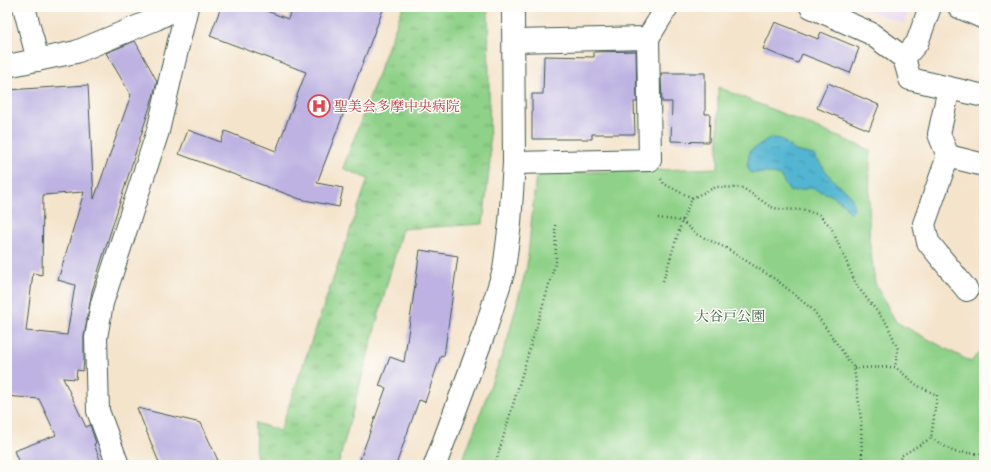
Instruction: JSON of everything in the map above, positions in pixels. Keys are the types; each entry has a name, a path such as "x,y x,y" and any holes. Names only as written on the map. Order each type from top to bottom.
{"street":[{"path":"24,7 38,60"},
{"path":"7,66 76,52 156,19 180,7"},
{"path":"118,465 98,411 96,338 102,303 158,131 187,7"},
{"path":"435,465 486,328 504,270 510,223 514,163 513,7"},
{"path":"514,163 650,160 648,38 667,7"},
{"path":"811,7 870,33 904,58 910,79 984,96"},
{"path":"904,58 917,43 930,7"},
{"path":"959,7 984,18"},
{"path":"514,41 648,38"},
{"path":"949,88 939,134 948,156 924,224 928,242 967,290"},
{"path":"948,156 984,164"}],"path":[{"path":"650,160 664,184 692,198"},
{"path":"663,281 682,221 692,198 716,187 743,188 771,207 778,209 804,210 819,215 832,227 857,286 887,324 898,349 895,367"},
{"path":"658,218 682,221 696,234 726,248 778,281 813,310 854,368 861,419 862,465"},
{"path":"495,465 556,261 555,222"},
{"path":"854,368 895,367 918,386 937,395 931,438"},
{"path":"931,438 954,452 984,454"},
{"path":"898,465 901,456 931,438"}],"shaded area":[{"path":"860,7 909,7 904,24"}],"green space":[{"path":"403,7 488,7 490,162 483,224 402,229 338,465 255,465 256,423 280,431 368,179 343,168"},
{"name":"大谷戸公園","path":"718,87 870,150 869,239 875,283 896,322 971,362 984,346 984,465 461,465 507,341 527,266 536,174 718,168"}],"water":[{"path":"769,138 781,139 795,151 814,155 833,180 851,196 854,210 850,214 844,204 831,195 810,188 790,192 780,176 769,173 751,173 747,166 750,151"}],"building":[{"name":"聖美会多摩中央病院","path":"221,7 256,7 288,19 292,7 384,7 317,183 343,188 339,207 300,199 179,154 188,130 221,142 225,131 276,151 306,72 210,36"},
{"path":"775,22 818,39 821,32 859,48 850,73 802,54 798,63 763,49"},
{"path":"135,41 157,81 92,291 84,336 83,371 77,370 76,379 63,378 86,427 90,425 96,443 94,444 102,465 20,465 14,451 56,435 39,399 7,396 7,90 88,85 94,199 131,95 106,53","holes":["84,192 58,280 75,285 67,335 26,331 33,273 42,275 43,195"]},
{"path":"636,51 637,102 634,102 635,134 592,134 592,139 532,139 532,94 543,94 544,56 594,57 594,52"},
{"path":"661,73 705,73 705,114 710,114 709,142 671,141 672,102 662,102"},
{"path":"828,83 879,105 869,130 817,108"},
{"path":"420,250 458,256 444,356 441,355 425,402 419,400 396,465 358,465 386,388 379,386 390,357 404,362"},
{"path":"137,408 201,423 220,465 160,465"}],"place":[{"name":"聖美会多摩中央病院","path":"319,106"}]}
